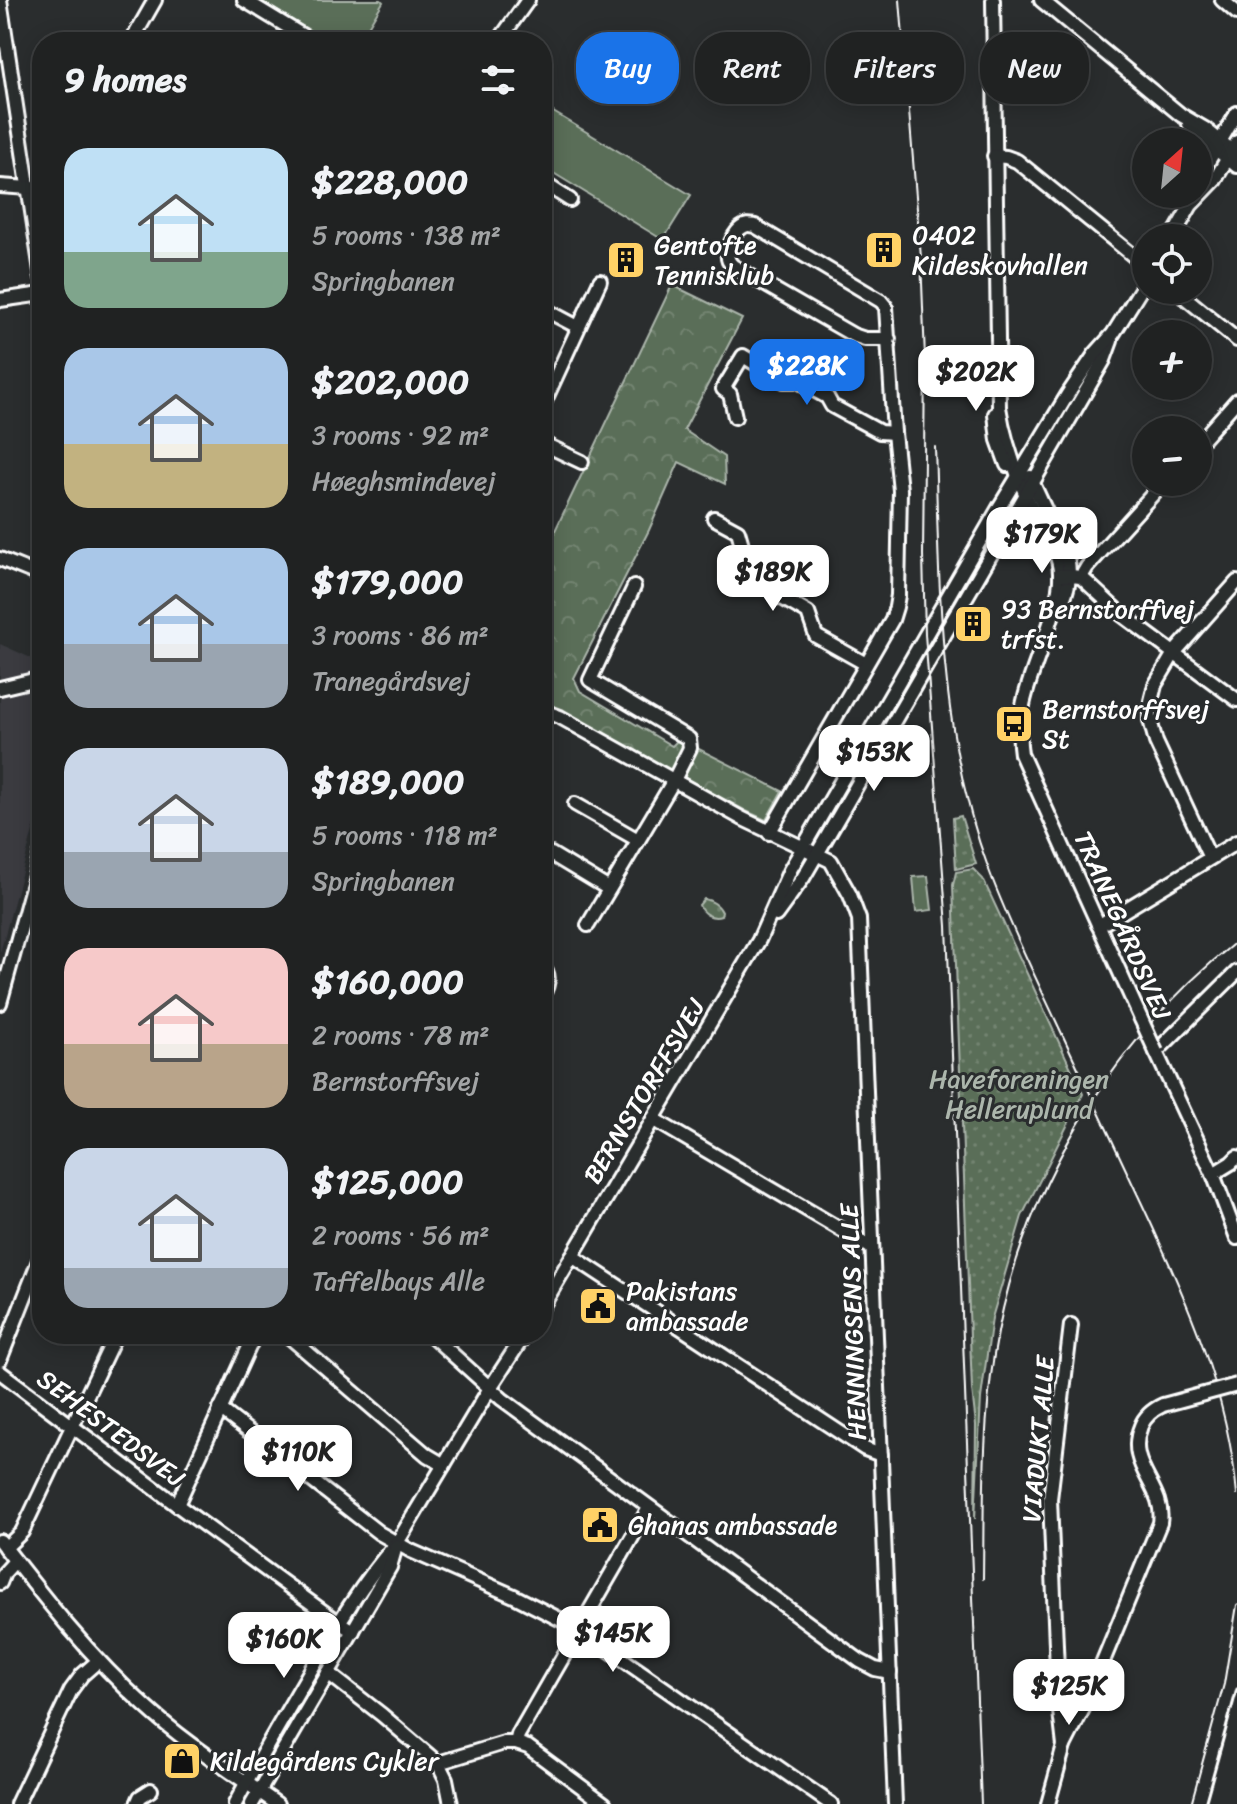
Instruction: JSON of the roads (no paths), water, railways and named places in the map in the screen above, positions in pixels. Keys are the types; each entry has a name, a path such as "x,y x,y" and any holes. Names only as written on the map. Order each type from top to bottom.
{"street":[{"path":"0,0 5,63 32,171"},
{"path":"137,32 155,0"},
{"path":"244,0 297,32"},
{"path":"993,0 998,397 1004,429 1029,488 1063,545 1070,576 1237,700"},
{"path":"1041,0 1181,115 1205,129 1218,145 1234,154 1212,183"},
{"path":"1222,0 1237,13"},
{"path":"504,32 523,2"},
{"path":"1212,155 1237,113"},
{"path":"994,156 1017,161 1132,255"},
{"path":"0,186 32,187"},
{"path":"552,188 570,200"},
{"path":"769,833 892,620 898,595 900,490 894,433 889,339 886,307 881,301 755,226 741,227 736,232 727,253 733,266 853,335 865,339 889,339"},
{"path":"552,385 600,281"},
{"path":"0,300 32,295"},
{"name":"BERNSTORFFSVEJ","path":"759,940 790,870 1011,488 1076,382 1132,303"},
{"path":"1193,304 1237,340"},
{"path":"552,313 578,327"},
{"name":"BERNSTORFFSVEJ","path":"552,1287 759,940 803,878 1104,360 1113,334"},
{"path":"735,417 730,394 723,389 743,356 784,381 798,381 827,397 832,406 880,432 894,433"},
{"path":"998,397 994,418 1011,488"},
{"path":"1212,428 1237,400"},
{"path":"552,448 582,462"},
{"name":"TRANEGÅRDSVEJ","path":"1151,496 1087,567 1070,576 1021,712 1021,754 1213,1174 1237,1238"},
{"path":"714,518 738,531 744,552 773,569 780,597 808,613 816,636 866,664"},
{"path":"0,559 32,572"},
{"path":"1210,858 1156,742 1150,720 1151,701 1155,685 1174,653 1237,582"},
{"path":"588,925 690,748 689,739 590,680 634,587"},
{"path":"0,688 32,680"},
{"path":"552,714 769,833 817,854"},
{"path":"575,804 638,840"},
{"path":"1098,925 1237,842"},
{"name":"HENNINGSENS ALLE","path":"817,854 833,864 859,919 895,1804"},
{"path":"552,855 609,889"},
{"path":"0,1003 32,887"},
{"path":"1156,1052 1237,972"},
{"path":"653,1119 872,1248"},
{"path":"1213,1174 1237,1157"},
{"path":"572,1256 865,1449 881,1455"},
{"path":"0,1360 32,1278"},
{"name":"VIADUKT ALLE","path":"1064,1746 1058,1700 1050,1499 1071,1325"},
{"path":"111,1344 22,1532 3,1545 56,1614 98,1661 160,1719 277,1804"},
{"path":"177,1505 250,1344"},
{"path":"298,1344 427,1455 444,1465"},
{"path":"441,1344 490,1388 649,1508 860,1661 890,1672"},
{"path":"235,1804 340,1622 381,1561 397,1543 519,1344"},
{"name":"SEHESTEDSVEJ","path":"0,1372 177,1505 353,1631"},
{"path":"1048,1804 1064,1746 1085,1705 1160,1523 1160,1502 1137,1459 1136,1444 1144,1418 1163,1405 1237,1385"},
{"path":"220,1409 379,1533 579,1629 831,1804"},
{"path":"516,1743 649,1508"},
{"path":"252,1804 390,1567 397,1543"},
{"path":"0,1583 15,1561"},
{"path":"17,1804 71,1690 98,1661"},
{"path":"328,1673 438,1763 446,1779 451,1804"},
{"path":"1058,1700 1073,1709 1085,1705"},
{"path":"438,1763 504,1743 516,1743 528,1747 605,1804"},
{"path":"137,1804 140,1797 151,1790"}],"tram line":[{"path":"900,0 921,258 925,358 925,634 947,926 981,1804"},
{"path":"935,447 945,661 960,767 972,819 1012,927 1189,1310 1225,1419 1237,1495"},
{"path":"983,1579 984,1467 990,1383 1006,1295 1025,1237 1048,1180 1077,1126 1111,1074 1149,1026 1191,981 1237,941"},
{"path":"1191,1804 1224,1684 1237,1605"}],"railway":[{"path":"1205,1804 1237,1689"}],"place":[{"name":"0402 Kildeskovhallen","path":"884,250"},
{"name":"Gentofte Tennisklub","path":"626,260"},
{"name":"93 Bernstorffvej trfst.","path":"973,624"},
{"name":"Bernstorffsvej St","path":"1014,724"},
{"name":"Pakistans ambassade","path":"598,1306"},
{"name":"Ghanas ambassade","path":"600,1525"},
{"name":"Kildegårdens Cykler","path":"182,1761"}],"park label":[{"name":"Haveforeningen Helleruplund","path":"1019,1094"}]}
